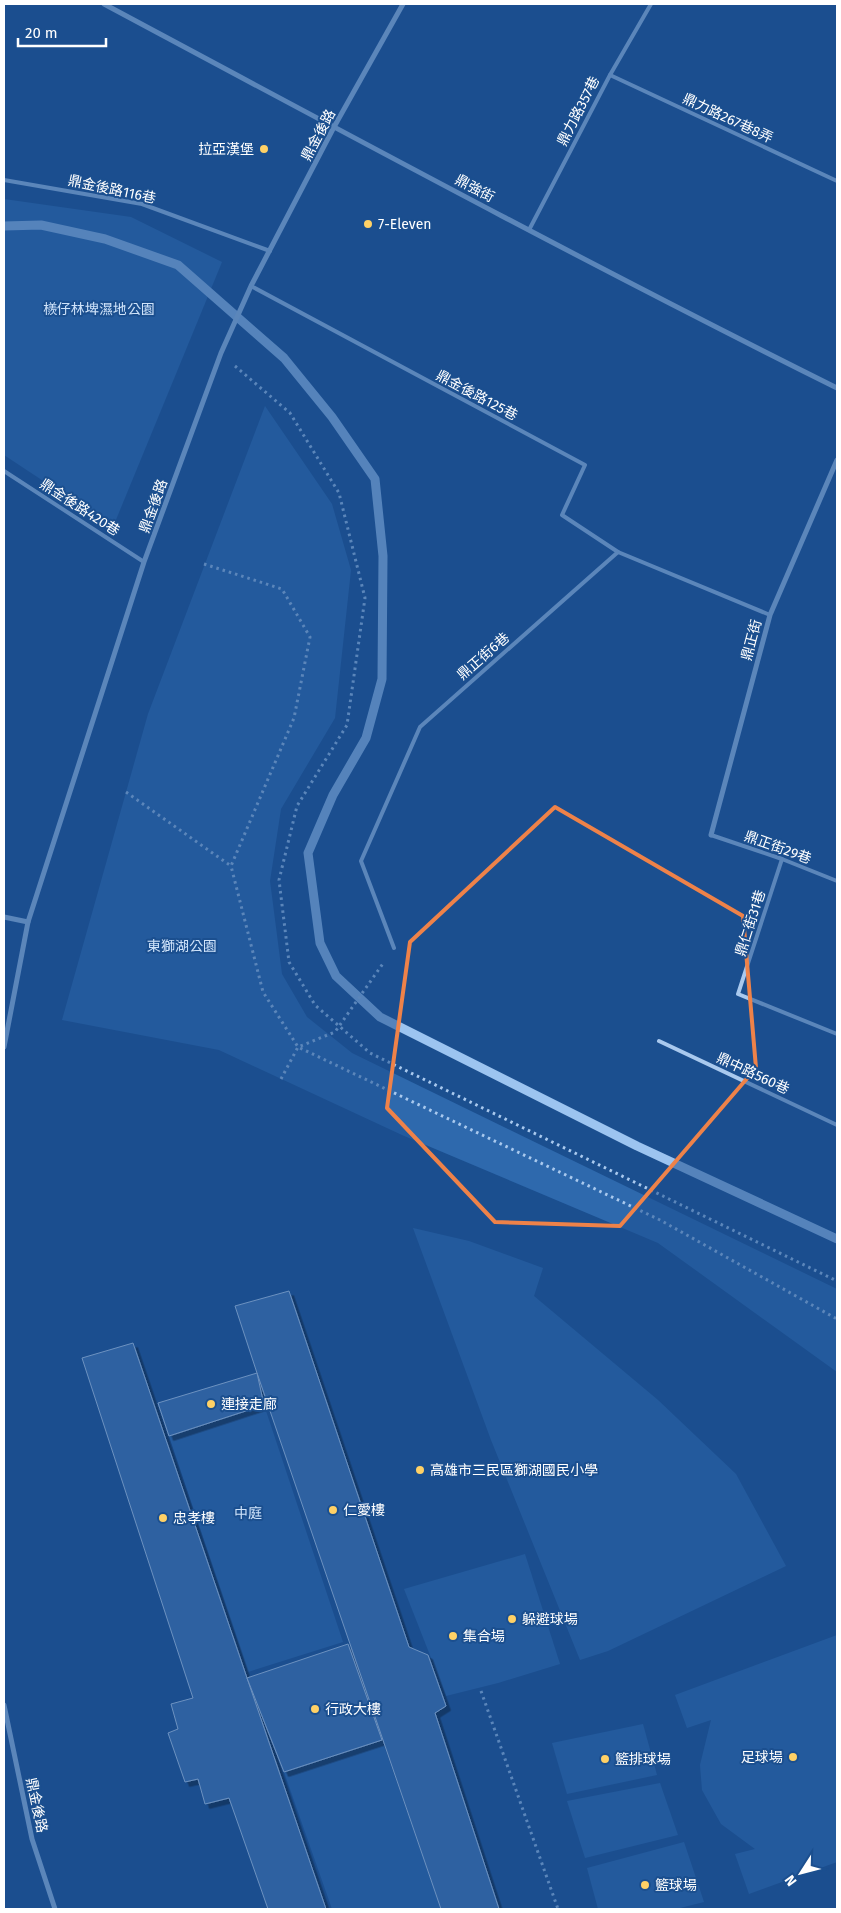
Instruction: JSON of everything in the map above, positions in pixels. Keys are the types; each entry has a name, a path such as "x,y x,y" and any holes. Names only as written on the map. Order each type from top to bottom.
{"street":[{"name":"鼎強街","path":"104,4 703,322 837,388"},
{"name":"鼎金後路","path":"4,1047 28,922 144,562 221,352 251,286 334,127 404,4"},
{"name":"鼎正街","path":"710,835 770,615 837,460"},
{"path":"4,918 28,922"},
{"name":"鼎金後路","path":"4,1705 32,1839 55,1909"}],"lane":[{"name":"鼎力路357巷","path":"529,230 610,75 651,4"},
{"name":"鼎力路267巷8弄","path":"610,75 837,181"},
{"name":"鼎金後路116巷","path":"4,180 142,204 270,251"},
{"name":"鼎金後路125巷","path":"251,286 585,465 562,515 618,552"},
{"name":"鼎金後路420巷","path":"4,471 144,562"},
{"path":"618,552 770,615"},
{"name":"鼎正街6巷","path":"394,948 360,861 420,727 618,552"},
{"name":"鼎正街29巷","path":"710,835 837,881"},
{"name":"鼎仁街31巷","path":"782,860 738,994 837,1034"},
{"name":"鼎中路560巷","path":"659,1041 837,1125"}],"path":[{"path":"221,352 290,414 339,493 365,598 348,725 298,806 279,880 289,962 315,1005 370,1053 837,1281"},
{"path":"204,564 282,589 310,636 294,718 231,866 262,992 298,1047 660,1220 837,1320"},
{"path":"126,792 231,866"},
{"path":"281,1079 298,1047 335,1032 375,975"},
{"path":"481,1691 558,1909"}],"highlighted area":[{"path":"555,807 743,916 756,1068 620,1226 495,1222 387,1108 410,942"}],"green space":[{"name":"檨仔林埤濕地公園","path":"4,199 131,217 222,262 113,527 4,455"},
{"name":"東獅湖公園","path":"265,406 332,504 351,570 335,718 281,809 270,881 282,974 307,1017 352,1053 837,1289 837,1372 658,1243 402,1135 219,1050 62,1020 148,714"},
{"path":"413,1228 469,1241 543,1268 534,1296 658,1400 736,1474 786,1566 608,1651 580,1660 491,1440"},
{"name":"中庭","path":"264,1405 343,1642 248,1672 169,1436"},
{"path":"525,1554 560,1664 498,1683 446,1696 404,1589"},
{"path":"837,1635 837,1862 749,1894 735,1854 755,1849 721,1824 702,1790 700,1765 711,1720 687,1728 675,1695"},
{"name":"籃排球場","path":"643,1724 657,1775 567,1794 552,1743"},
{"path":"382,1740 441,1909 332,1909 284,1772"},
{"name":"籃球場","path":"660,1783 678,1835 585,1858 567,1801"},
{"name":"籃球場","path":"684,1842 704,1902 676,1909 598,1909 587,1868"}],"building":[{"name":"仁愛樓","path":"289,1291 409,1647 428,1655 446,1706 435,1713 499,1909 441,1909 257,1373 235,1306"},
{"name":"忠孝樓","path":"133,1343 326,1909 268,1909 229,1798 205,1804 198,1779 185,1782 168,1733 178,1729 171,1704 193,1698 82,1358"},
{"name":"連接走廊","path":"257,1373 264,1405 169,1436 158,1403"},
{"name":"行政大樓","path":"348,1644 382,1740 284,1772 247,1678"}],"waterway":[{"path":"4,226 41,225 105,239 178,265 284,358 332,417 375,479 383,556 382,679 366,738 333,795 308,853 320,943 336,976 380,1017 637,1146 837,1239"}],"place":[{"name":"拉亞漢堡","path":"264,149"},
{"name":"7-Eleven","path":"368,224"},
{"name":"連接走廊","path":"211,1404"},
{"name":"高雄市三民區獅湖國民小學","path":"420,1470"},
{"name":"仁愛樓","path":"333,1510"},
{"name":"忠孝樓","path":"163,1518"},
{"name":"躲避球場","path":"512,1619"},
{"name":"集合場","path":"453,1636"},
{"name":"行政大樓","path":"315,1709"},
{"name":"足球場","path":"793,1757"},
{"name":"籃排球場","path":"605,1759"},
{"name":"籃球場","path":"645,1885"}]}
